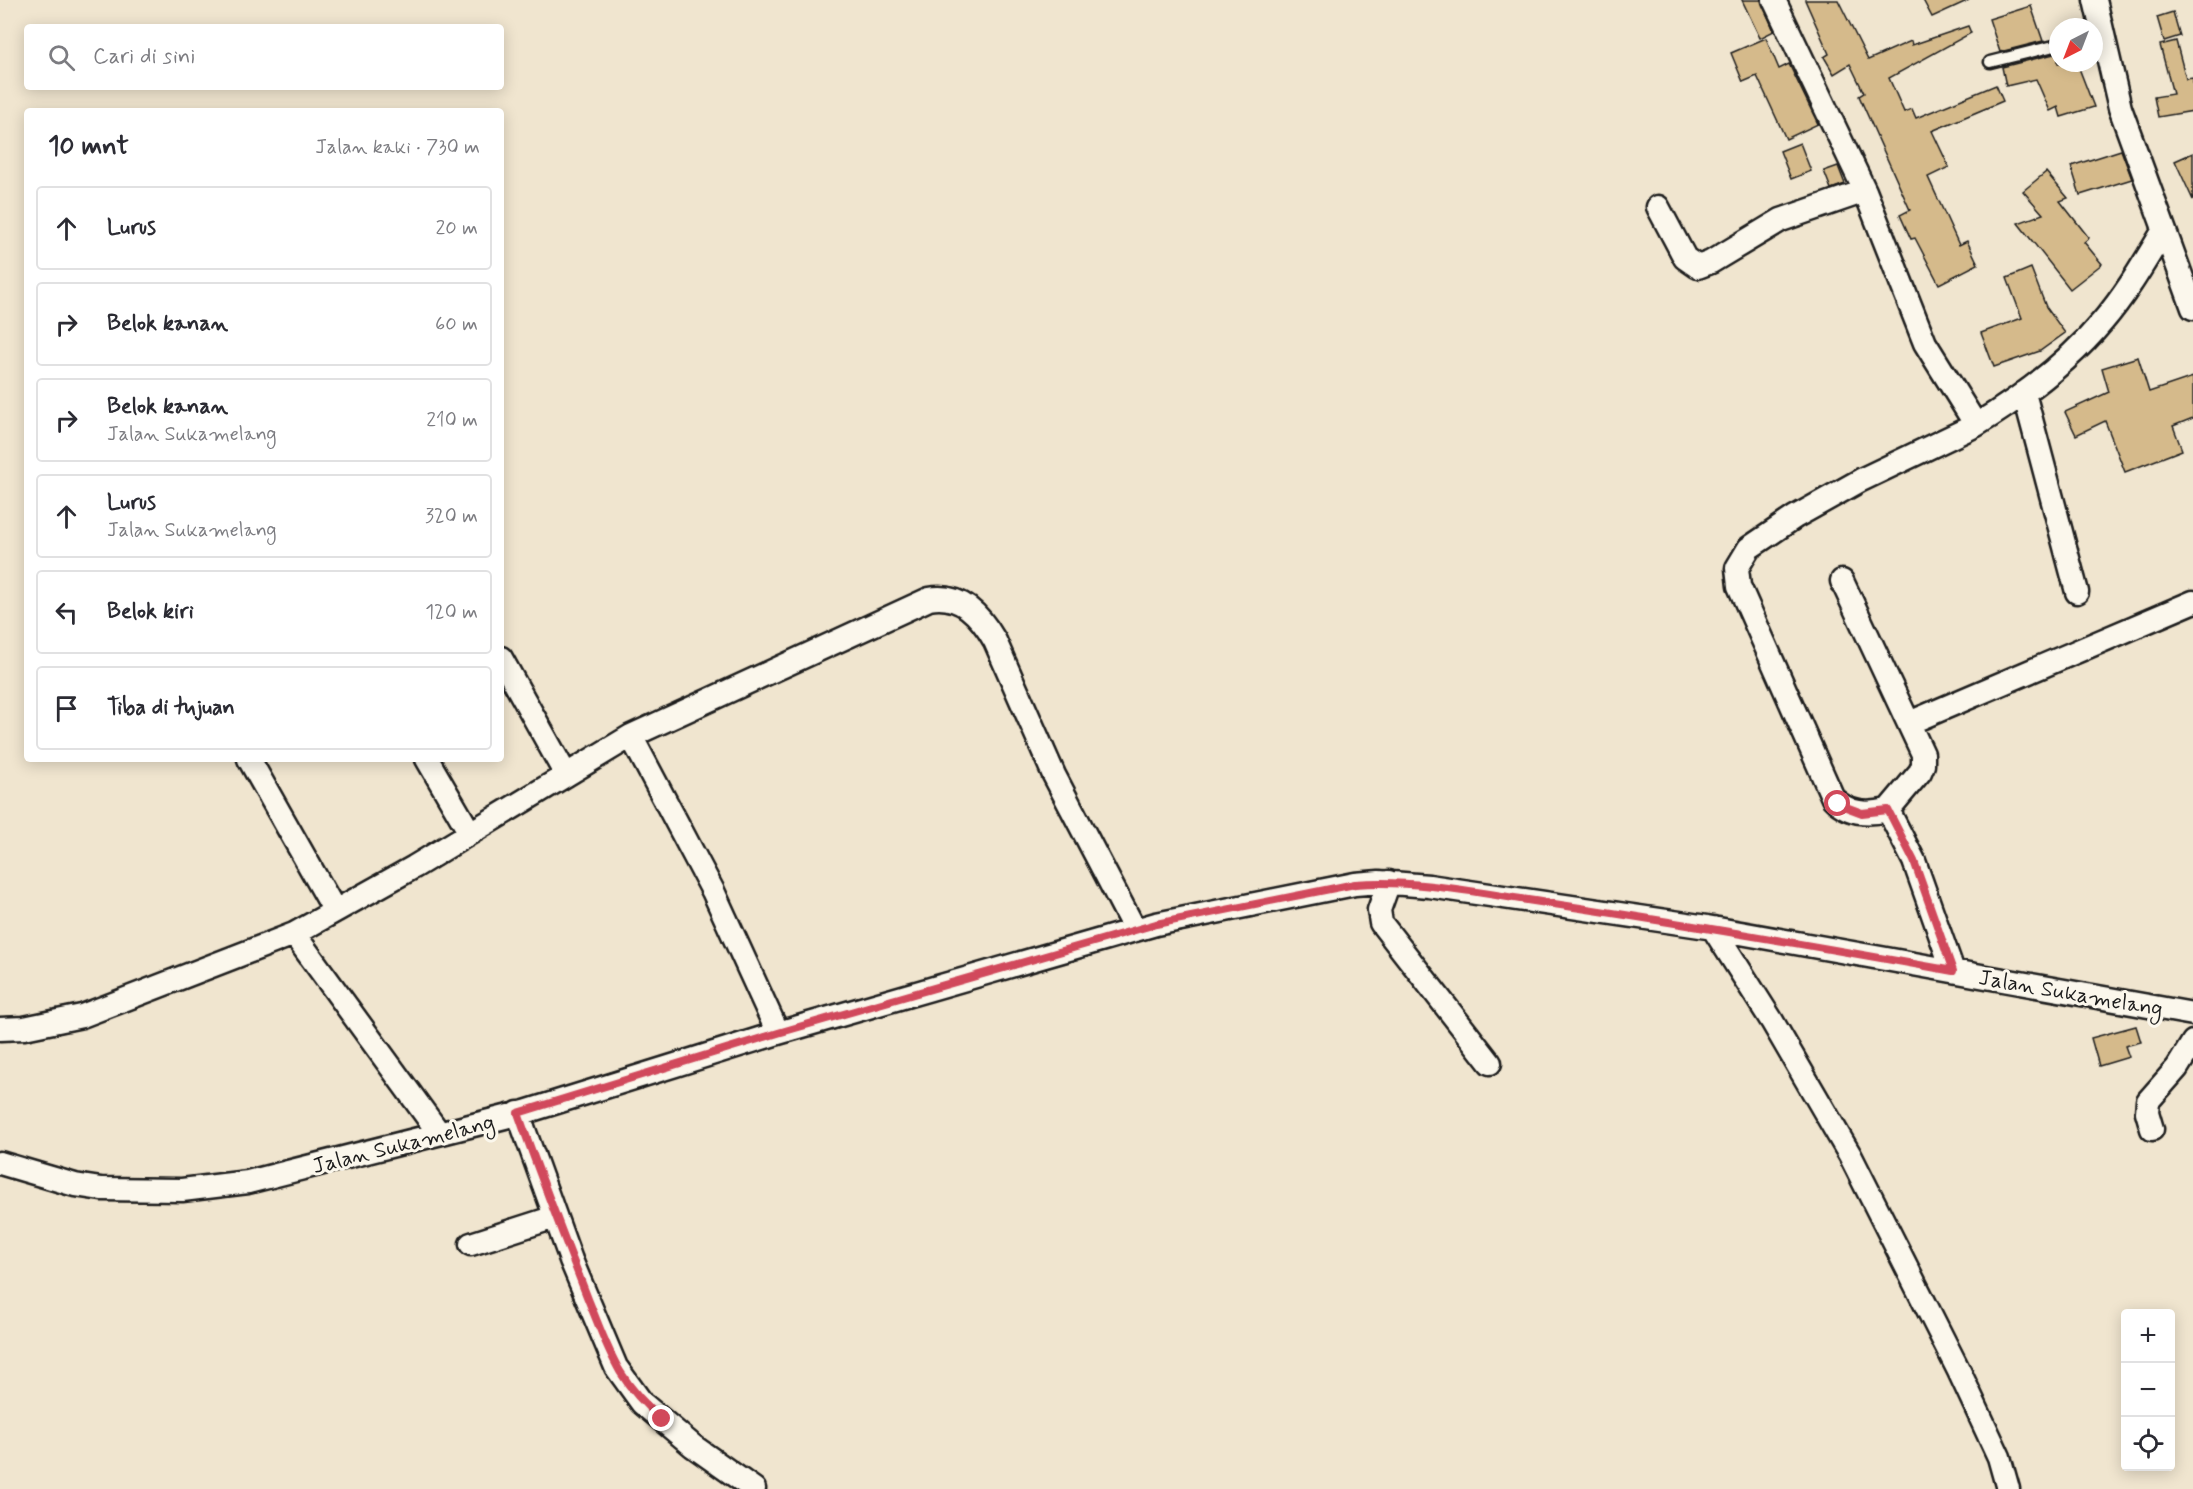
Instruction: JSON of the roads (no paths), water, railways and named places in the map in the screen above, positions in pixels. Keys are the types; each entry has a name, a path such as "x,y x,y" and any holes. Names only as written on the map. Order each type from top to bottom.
{"street":[{"path":"1774,0 1864,191 1925,343 1976,425"},
{"path":"2095,0 2097,18"},
{"path":"2103,49 2120,108 2175,249 2193,308"},
{"path":"1658,207 1685,258 1698,267 1711,262 1781,220 1864,191"},
{"path":"1842,581 1923,754 1923,765 1888,810 1876,813 1854,812 1833,798 1751,608 1739,586 1737,568 1749,548 1795,517 1861,480 1976,425 2024,393 2060,364 2102,323 2135,277 2175,249"},
{"path":"2024,393 2077,592"},
{"path":"0,1029 34,1026 82,1016 186,978 294,934 470,833 631,736 928,599 942,597 957,600 977,615 995,640 1054,775 1135,930"},
{"path":"1909,723 2193,602"},
{"path":"504,663 566,775"},
{"path":"631,736 713,891 778,1033"},
{"path":"251,762 335,911"},
{"path":"429,762 470,833"},
{"path":"1888,810 1914,861 1953,971"},
{"path":"1384,882 1378,909 1381,923 1490,1063"},
{"name":"Jalan Sukamelang","path":"0,1163 92,1188 182,1190 248,1182 518,1113 778,1033 1135,930 1355,884 1384,882 1713,928 2065,989 2193,1014"},
{"path":"1713,928 1772,1021 1850,1155 1959,1371 1999,1457 2008,1489"},
{"path":"294,934 439,1133"},
{"path":"2152,1129 2147,1112 2148,1101 2177,1068 2193,1042"},
{"path":"518,1113 555,1217 616,1367 642,1402 693,1446 754,1489"},
{"path":"471,1244 555,1217"}],"lane":[{"path":"1990,62 2049,47"}]}
